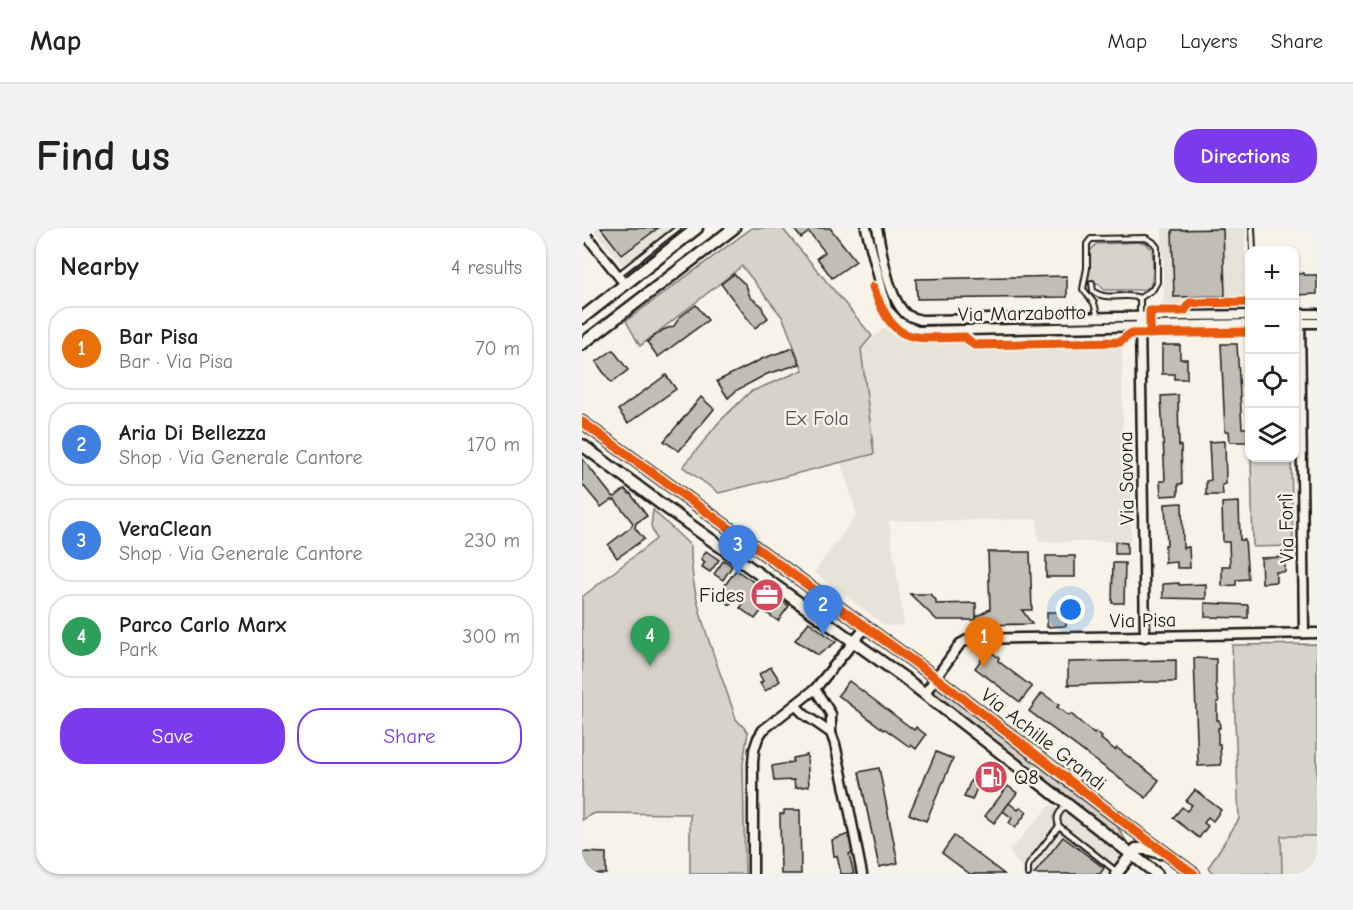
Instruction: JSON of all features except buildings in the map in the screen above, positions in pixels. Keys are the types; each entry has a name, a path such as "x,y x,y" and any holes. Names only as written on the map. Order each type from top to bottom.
{"street":[{"path":"582,318 621,279 697,228"},
{"path":"582,344 734,228"},
{"name":"Via Marzabotto","path":"866,228 887,309 899,322 917,331 1245,315"},
{"name":"Via Marzabotto","path":"877,228 891,288 908,315 921,320 1098,318 1140,322 1245,324"},
{"path":"582,230 621,279"},
{"path":"1299,318 1317,314"},
{"path":"1299,319 1317,323"},
{"name":"Via Savona","path":"1140,322 1145,637"},
{"name":"Via Forlì","path":"1298,354 1304,633"},
{"name":"Via Achille Grandi","path":"582,422 935,677 1194,874"},
{"name":"Via Achille Grandi","path":"582,445 925,693 1066,804 1133,852 1157,874"},
{"path":"753,874 754,750 758,738 763,730 815,689 866,627"},
{"name":"Via Pisa","path":"925,693 960,644 969,639 1317,633"},
{"path":"815,689 831,714 831,734 862,874"},
{"path":"795,705 804,715 831,734"},
{"path":"1131,828 1133,852"},
{"path":"1117,873 1133,852 1147,849 1169,856"}],"lane":[{"path":"621,279 678,228"},
{"path":"1252,228 1253,246"},
{"path":"1098,318 1094,303 1083,289 1087,268 1087,244 1091,239 1146,238 1153,242 1157,247 1157,282 1153,289 1140,298"},
{"path":"1092,283 1093,291 1100,296 1131,295 1140,298"},
{"path":"1140,298 1140,322"},
{"path":"803,605 814,590"},
{"path":"1066,804 1056,820 1059,826 1117,873"},
{"path":"1028,874 1030,863 1059,826"}],"shaded area":[{"path":"592,228 678,228 625,268"},
{"path":"1162,228 1246,228 1243,295 1164,313"},
{"path":"885,327 894,337 912,342 962,342 972,349 1122,347 1123,457 1131,457 1131,541 1038,542 1037,519 889,521 904,625 886,626 814,572 857,515 841,463 874,454 861,349"},
{"path":"1051,804 1117,849 1121,857 1107,874 1021,874 1024,869 1009,851"},
{"path":"1280,836 1317,836 1317,874 1282,874"}],"green space":[{"name":"Ex Fola","path":"752,228 782,228 872,336 861,349 874,454 719,493 683,467 719,422 750,392 803,370 783,318 742,266 640,346 626,321"},
{"path":"1141,242 1149,246 1153,255 1150,287 1142,290 1104,290 1099,284 1088,280 1090,251 1096,244"},
{"path":"1251,462 1291,462 1293,546 1253,547"},
{"path":"653,510 691,546 695,589 706,633 736,719 748,732 743,764 745,874 690,874 690,814 595,813 582,820 582,597 656,539 651,526"},
{"path":"1317,644 1317,836 1281,836 1282,874 1214,874 1208,868 1239,819 1232,645"},
{"path":"936,687 1117,826 1130,847 932,693"}],"cycle path":[{"path":"873,287 881,306 897,329 917,337 965,337 974,345 1120,342 1130,334 1245,332"},
{"path":"1150,334 1150,311 1184,311 1190,303 1245,302"},
{"path":"582,422 935,677 1194,874"}],"place":[{"name":"VeraClean","path":"738,575"},
{"name":"Fides","path":"767,595"},
{"name":"Aria Di Bellezza","path":"823,635"},
{"name":"Parco Carlo Marx","path":"650,666"},
{"name":"Bar Pisa","path":"984,667"},
{"name":"Q8","path":"991,777"}]}
